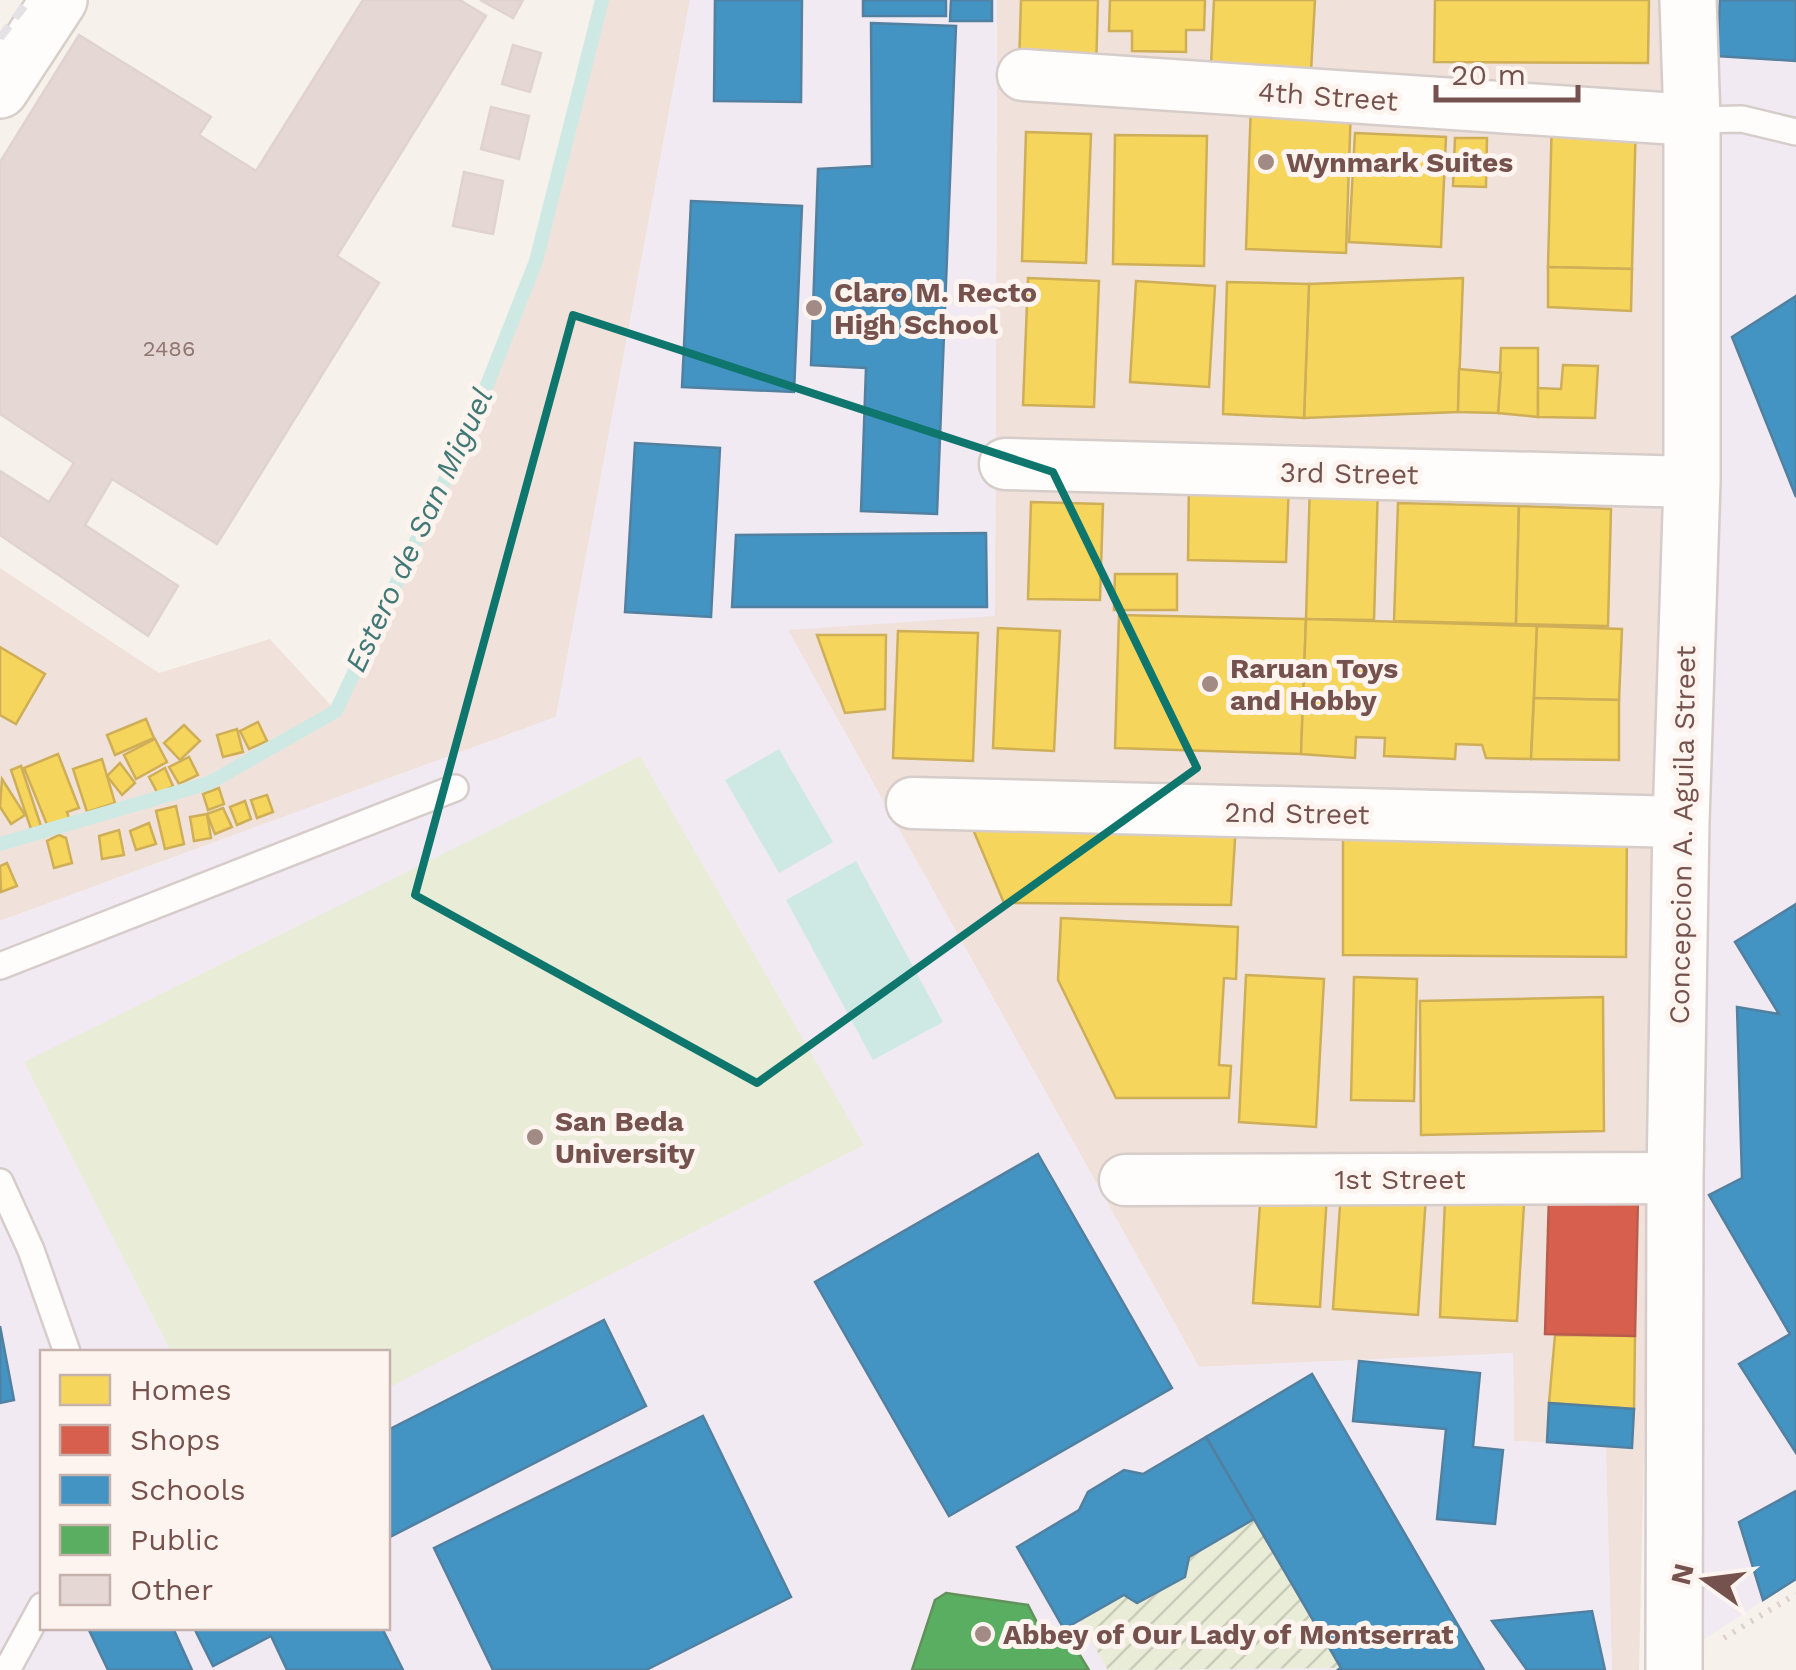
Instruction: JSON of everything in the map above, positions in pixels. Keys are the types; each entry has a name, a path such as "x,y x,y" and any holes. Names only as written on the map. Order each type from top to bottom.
{"street":[{"path":"0,90 59,0"},
{"name":"Concepcion A. Aguila Street","path":"1674,1667 1675,1178 1692,482 1692,120 1688,0"},
{"name":"4th Street","path":"1023,75 1692,120"},
{"name":"3rd Street","path":"1006,464 1692,482"},
{"name":"2nd Street","path":"912,803 1681,822"},
{"name":"1st Street","path":"1125,1180 1675,1178"}],"lane":[{"path":"1692,120 1742,119 1796,132"},
{"path":"0,966 456,788"},
{"path":"0,1182 31,1250 66,1350"},
{"path":"7,1670 40,1610"}],"path":[{"path":"1674,1667 1796,1594"}],"highlighted area":[{"path":"573,315 1053,472 1197,768 757,1083 415,895"}],"shaded area":[{"path":"602,0 690,0 556,717 0,921 0,568 159,673 270,639 336,711 536,261"},
{"name":"San Beda University","path":"690,0 997,0 995,616 788,630 1199,1367 1513,1353 1514,1441 1606,1446 1612,1670 0,1670 0,921 556,717"},
{"path":"997,0 1662,0 1668,397 1639,1670 1612,1670 1605,1446 1514,1441 1513,1354 1199,1367 787,629 995,615"},
{"path":"1714,0 1796,0 1796,1579 1700,1642 1703,1234 1719,449"}],"green space":[{"path":"640,756 864,1145 390,1387 390,1350 170,1350 24,1062"},
{"path":"1254,1519 1341,1668 1108,1670 1080,1621 1124,1595 1137,1602 1185,1577 1189,1557"}],"water":[{"path":"779,749 833,842 779,873 725,780"},
{"path":"856,861 943,1022 873,1060 786,900"}],"building: Homes":[{"path":"1021,0 1098,0 1096,70 1019,68"},
{"path":"1110,0 1205,0 1204,30 1186,30 1186,52 1132,51 1132,31 1109,31"},
{"path":"1214,0 1315,0 1311,71 1211,65"},
{"path":"1435,0 1649,0 1648,63 1434,62"},
{"path":"1251,103 1351,106 1346,253 1246,249"},
{"path":"1552,116 1636,118 1632,269 1548,267"},
{"path":"1026,132 1091,134 1086,263 1022,261"},
{"path":"1355,133 1446,137 1441,247 1349,242"},
{"path":"1115,135 1207,136 1204,266 1113,264"},
{"path":"1455,138 1487,138 1486,187 1453,186"},
{"path":"1548,267 1632,269 1631,311 1548,307"},
{"path":"1028,278 1099,281 1094,407 1023,405"},
{"path":"1463,278 1458,412 1304,418 1309,284"},
{"path":"1136,281 1215,286 1209,387 1130,382"},
{"path":"1227,282 1309,284 1304,418 1223,414"},
{"path":"1501,348 1538,348 1538,417 1498,413"},
{"path":"1563,365 1598,366 1595,418 1538,417 1538,388 1561,389"},
{"path":"1459,369 1501,373 1498,413 1458,412"},
{"path":"1189,480 1289,482 1286,562 1188,560"},
{"path":"1310,483 1378,484 1374,620 1306,619"},
{"path":"1031,502 1103,504 1100,600 1028,599"},
{"path":"1398,503 1519,506 1516,624 1394,621"},
{"path":"1519,506 1611,509 1608,626 1516,624"},
{"path":"1115,574 1177,574 1177,610 1114,610"},
{"name":"Raruan Toys and Hobby","path":"1119,615 1306,619 1301,754 1115,748"},
{"path":"1306,619 1537,626 1531,759 1486,758 1482,745 1456,744 1455,759 1384,756 1385,738 1356,737 1355,758 1301,754"},
{"path":"1537,626 1622,629 1619,700 1534,698"},
{"path":"998,628 1060,631 1054,751 993,748"},
{"path":"898,631 978,633 973,761 893,758"},
{"path":"817,635 886,635 885,709 845,713"},
{"path":"0,647 45,674 16,724 0,715"},
{"path":"1534,698 1619,700 1619,760 1531,759"},
{"path":"146,719 154,738 115,755 107,735"},
{"path":"258,722 267,741 249,749 240,731"},
{"path":"184,725 200,741 180,760 164,743"},
{"path":"237,729 243,752 223,757 217,735"},
{"path":"155,739 167,762 136,779 124,755"},
{"path":"58,754 79,808 67,812 69,818 48,827 24,768"},
{"path":"189,757 198,775 179,784 169,767"},
{"path":"102,759 115,803 87,812 73,769"},
{"path":"120,763 135,783 122,795 107,776"},
{"path":"21,766 41,826 31,829 11,770"},
{"path":"165,768 173,786 158,794 149,777"},
{"path":"2,779 25,815 11,824 0,807"},
{"path":"219,788 224,804 208,810 203,794"},
{"path":"267,795 273,812 257,818 251,800"},
{"path":"245,801 251,819 237,825 230,807"},
{"path":"176,806 184,844 165,849 156,811"},
{"path":"223,808 232,827 215,834 207,814"},
{"path":"207,814 211,838 194,841 190,817"},
{"path":"967,815 1236,823 1231,905 1004,903"},
{"path":"149,823 156,844 136,850 130,831"},
{"path":"1343,827 1627,829 1626,957 1343,955"},
{"path":"119,830 124,855 102,859 99,836"},
{"path":"59,835 66,838 72,863 54,868 47,841"},
{"path":"7,863 17,886 1,892 0,866"},
{"path":"1061,918 1238,927 1236,979 1224,978 1219,1065 1231,1066 1229,1098 1116,1098 1058,980"},
{"path":"1246,975 1324,979 1316,1127 1239,1122"},
{"path":"1354,977 1417,979 1414,1101 1351,1100"},
{"path":"1603,997 1604,1131 1421,1135 1420,1001"},
{"path":"1261,1190 1327,1194 1320,1307 1253,1303"},
{"path":"1341,1191 1426,1196 1418,1315 1333,1309"},
{"path":"1445,1200 1524,1204 1517,1321 1440,1317"},
{"path":"1555,1335 1635,1336 1634,1409 1549,1403"}],"building: Shops":[{"path":"1549,1196 1638,1197 1635,1336 1545,1334"}],"building: Schools":[{"path":"715,0 802,0 801,102 714,101"},
{"path":"863,0 946,0 946,16 863,16"},
{"path":"951,0 992,0 992,21 950,21"},
{"path":"1720,0 1796,0 1796,61 1717,56"},
{"path":"871,23 956,26 937,514 861,511 866,368 811,365 818,169 872,166"},
{"path":"691,201 802,206 794,392 682,387"},
{"path":"1796,296 1796,497 1732,337"},
{"path":"635,443 720,448 711,617 625,612"},
{"path":"986,533 987,607 732,607 736,535"},
{"path":"1796,904 1796,1453 1739,1364 1790,1334 1709,1195 1742,1178 1737,1007 1779,1014 1735,942"},
{"path":"1038,1154 1172,1388 949,1516 815,1282"},
{"path":"604,1320 646,1406 390,1537 390,1429"},
{"path":"0,1326 14,1400 0,1403"},
{"path":"1359,1361 1480,1373 1473,1447 1503,1450 1495,1524 1437,1519 1446,1429 1353,1421"},
{"path":"1312,1374 1484,1670 1337,1670 1341,1668 1206,1437"},
{"path":"1549,1403 1634,1409 1632,1448 1547,1442"},
{"path":"703,1416 791,1597 646,1670 493,1670 434,1548"},
{"path":"1206,1437 1254,1519 1189,1557 1185,1577 1137,1603 1124,1595 1064,1629 1017,1547 1079,1510 1088,1492 1124,1470 1143,1474"},
{"path":"1796,1491 1796,1579 1763,1600 1739,1522"},
{"path":"1592,1611 1605,1670 1527,1670 1492,1621"},
{"path":"89,1630 174,1630 192,1670 108,1670"},
{"path":"195,1630 383,1630 403,1670 287,1670 271,1636 213,1666"}],"building: Public":[{"name":"Abbey of Our Lady of Montserrat","path":"946,1593 1028,1605 1045,1638 1064,1629 1089,1670 912,1670 935,1600"}],"building: Other":[{"path":"363,0 460,0 486,16 337,256 379,283 217,544 112,479 85,525 178,586 148,636 0,535 0,471 49,502 74,463 0,414 0,162 79,35 211,117 199,135 256,171"},
{"path":"480,0 523,0 513,18"},
{"path":"513,45 541,53 530,92 502,84"},
{"path":"491,107 529,116 519,159 481,149"},
{"path":"464,172 503,181 493,234 453,226"}],"waterway":[{"name":"Estero de San Miguel","path":"0,844 209,783 336,711 472,423 536,261 602,0"}],"railway":[{"path":"0,38 29,0"}],"place":[{"name":"Wynmark Suites","path":"1266,162"},
{"name":"Claro M. Recto High School","path":"814,308"},
{"name":"Raruan Toys and Hobby","path":"1210,684"},
{"name":"San Beda University","path":"535,1137"},
{"name":"Abbey of Our Lady of Montserrat","path":"983,1634"}]}
